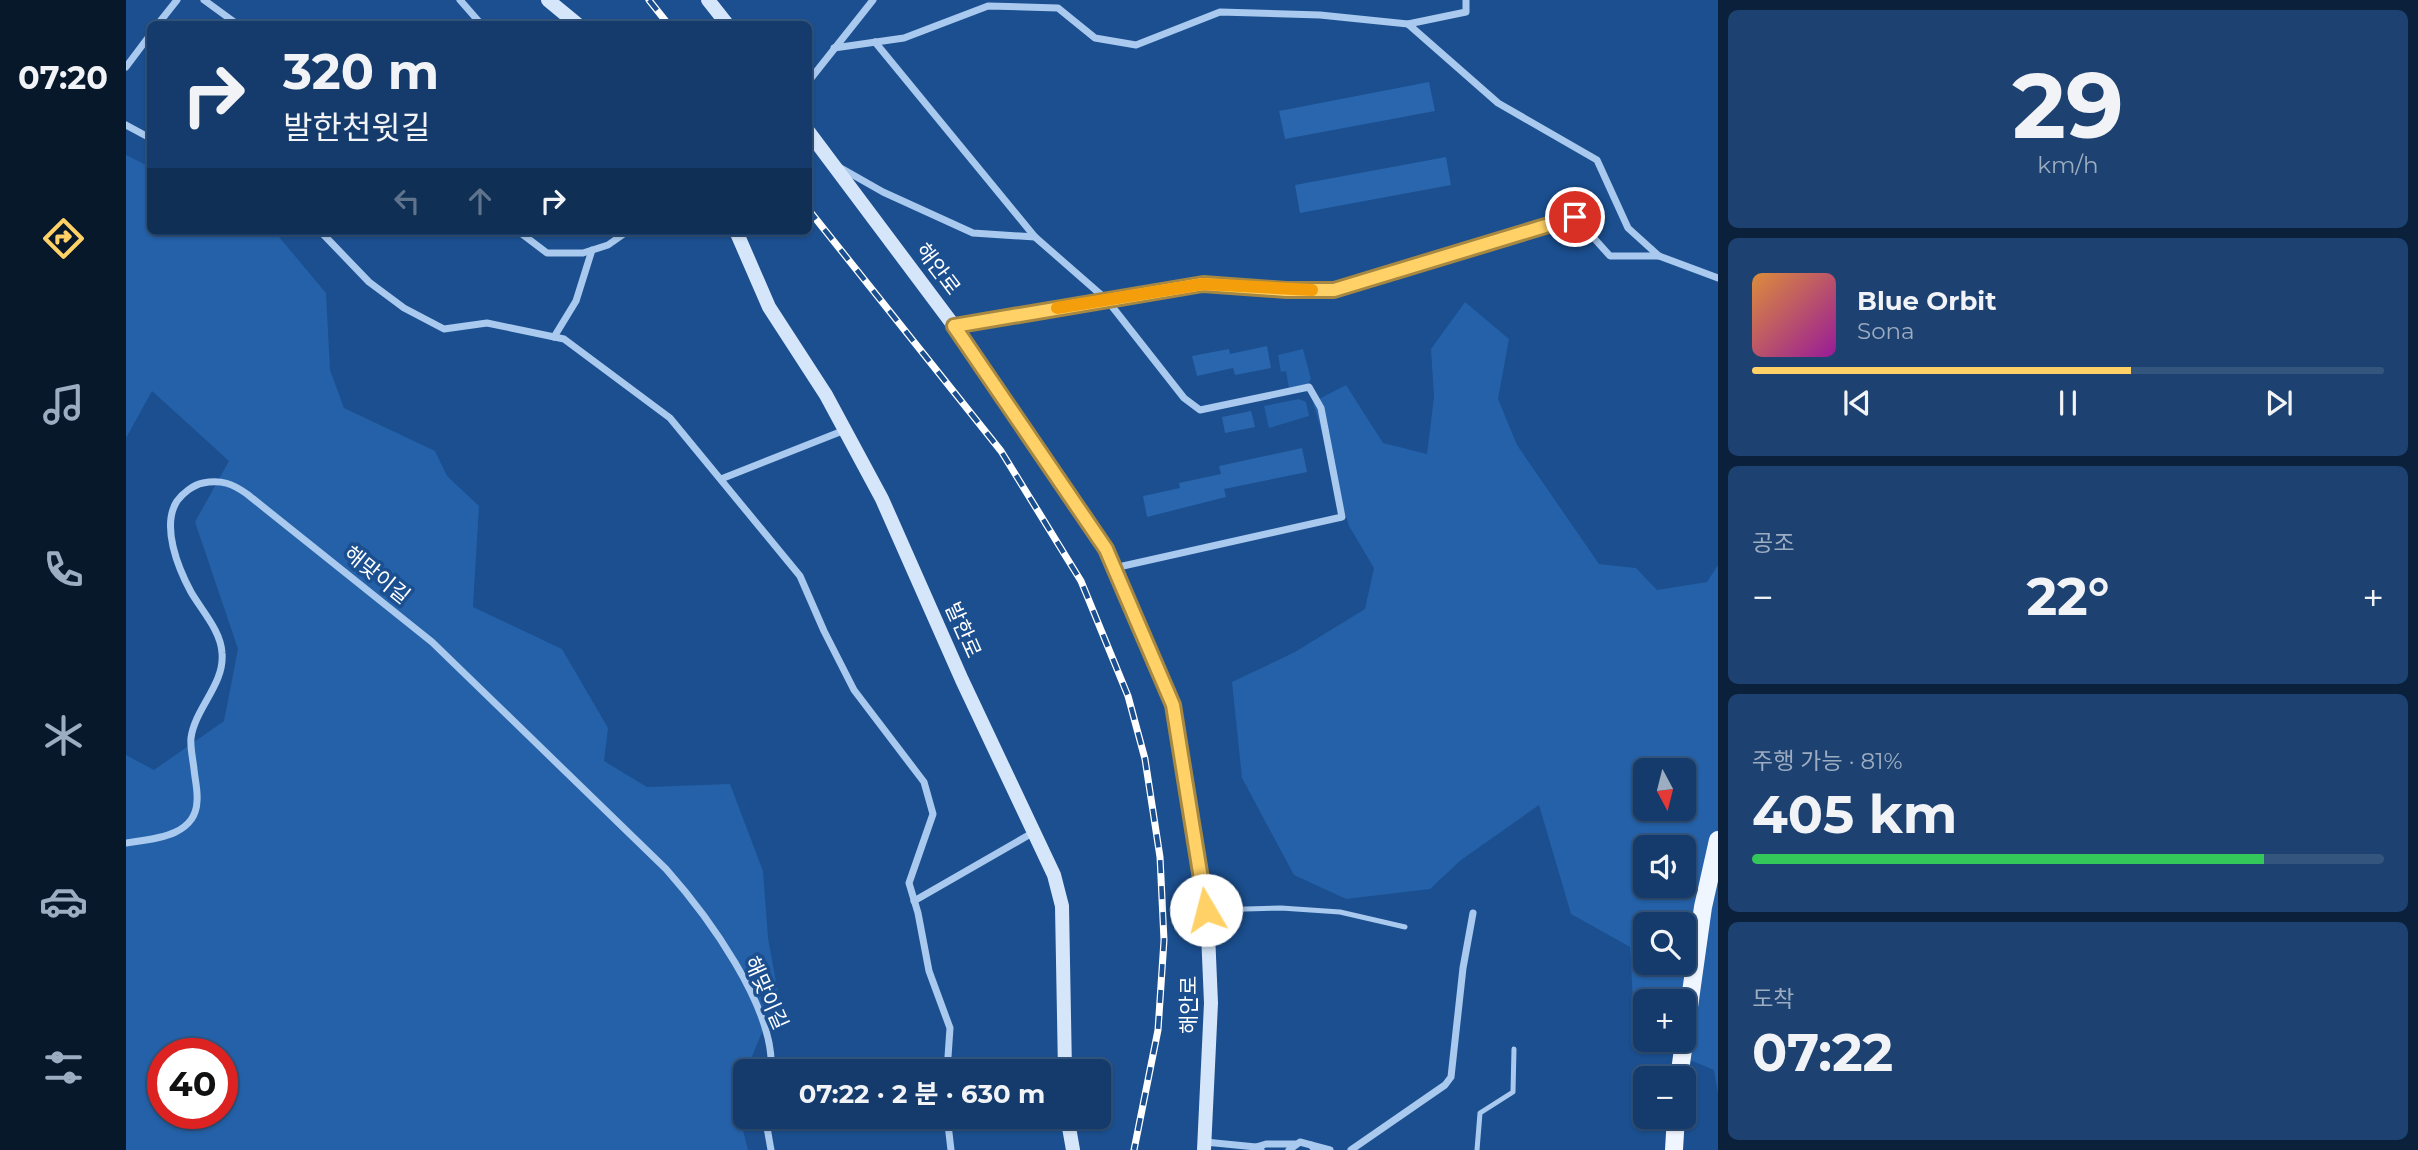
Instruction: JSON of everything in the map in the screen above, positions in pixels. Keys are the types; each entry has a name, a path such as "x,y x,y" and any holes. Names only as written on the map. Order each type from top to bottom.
{"main road":[{"path":"1681,1066 1703,907 1718,840"},
{"path":"1674,1150 1675,1129"}],"street":[{"path":"160,21 177,0"},
{"path":"204,0 233,21"},
{"path":"460,0 478,21"},
{"path":"548,0 573,21"},
{"path":"708,0 725,21"},
{"path":"812,77 873,0"},
{"path":"834,48 904,38 988,6 1058,8 1095,38 1136,45 1220,12 1320,15 1408,24 1466,12 1466,0"},
{"path":"1408,24 1498,103 1597,160 1628,228 1659,256"},
{"path":"126,67 147,39"},
{"path":"875,42 1035,237 1107,300 1184,398 1200,410 1309,387 1321,408 1342,517 1112,568"},
{"path":"126,125 147,136"},
{"name":"해안로","path":"812,136 954,326 1106,549 1173,705 1206,910 1211,1003 1204,1146"},
{"path":"832,163 883,192 973,233 1035,237"},
{"path":"954,326 1203,284 1286,290 1334,290 1575,217 1610,256 1659,256 1718,278"},
{"path":"324,235 369,282 404,308 444,329 487,323 564,339 670,418 800,576 854,690 924,782 933,814 909,883 929,971 950,1028 948,1059"},
{"path":"523,235 547,253 583,253 608,246 623,235"},
{"name":"발한로","path":"738,235 769,307 825,395 882,499 962,680 1054,875 1062,906 1065,1059"},
{"path":"554,337 576,301 592,250"},
{"path":"721,480 845,430"},
{"name":"해맞이길","path":"126,843 176,833 195,812 197,801 191,738 217,680 223,662 222,650 220,640 190,589 170,525 174,505 181,495 199,484 224,482 235,485 432,642 666,869 690,896 730,954 756,1004 770,1046 771,1059"},
{"path":"915,901 1034,832"},
{"path":"1351,1150 1445,1085 1451,1077 1463,968 1473,914"},
{"path":"767,1129 771,1150"},
{"path":"949,1129 951,1150"},
{"path":"1069,1129 1073,1150"},
{"path":"1204,1146 1258,1149 1266,1144 1292,1147 1305,1143 1313,1148 1331,1150"}],"lane":[{"path":"1206,910 1281,908 1340,912 1405,927"},
{"path":"1477,1150 1480,1113 1513,1092 1514,1049"}],"shaded area":[{"path":"126,155 147,166 147,235 277,235 326,293 330,370 344,408 435,451 447,476 479,506 473,607 562,649 608,728 604,761 647,787 730,784 763,871 768,938 778,993 751,1059 733,1059 733,1129 743,1129 748,1150 126,1150 126,755 154,770 224,721 238,649 195,522 229,461 152,391 126,438"},
{"path":"1465,302 1509,339 1498,399 1517,445 1599,564 1636,568 1657,590 1707,582 1718,565 1718,1094 1714,1070 1671,1052 1696,1052 1696,989 1633,989 1633,1001 1630,947 1571,914 1539,805 1461,860 1430,889 1346,899 1294,875 1242,778 1232,682 1295,652 1365,609 1374,568 1349,526 1313,402 1346,385 1383,443 1427,454 1434,397 1431,349"},
{"path":"1303,349 1311,379 1308,384 1289,388 1286,371 1281,372 1278,355"},
{"path":"1299,399 1306,402 1309,416 1269,428 1264,406"}],"building":[{"path":"1429,82 1435,111 1285,139 1279,111"},
{"path":"1446,157 1451,185 1300,213 1295,185"},
{"path":"1267,346 1271,368 1235,375 1233,368 1197,376 1192,356 1229,349 1230,354"},
{"path":"1251,411 1255,427 1225,433 1222,417"},
{"path":"1302,448 1307,472 1224,489 1226,497 1147,517 1143,496 1180,488 1179,483 1221,474 1219,466"}],"railway":[{"path":"649,0 666,21"},
{"path":"812,214 1001,451 1081,581 1128,696 1145,759 1160,857 1164,940 1158,1030 1134,1150"}],"slow traffic":[{"path":"1057,308 1203,284 1312,290"}],"route":[{"path":"1206,910 1173,705 1106,549 954,326 1203,284 1286,290 1334,290 1575,217"}]}
